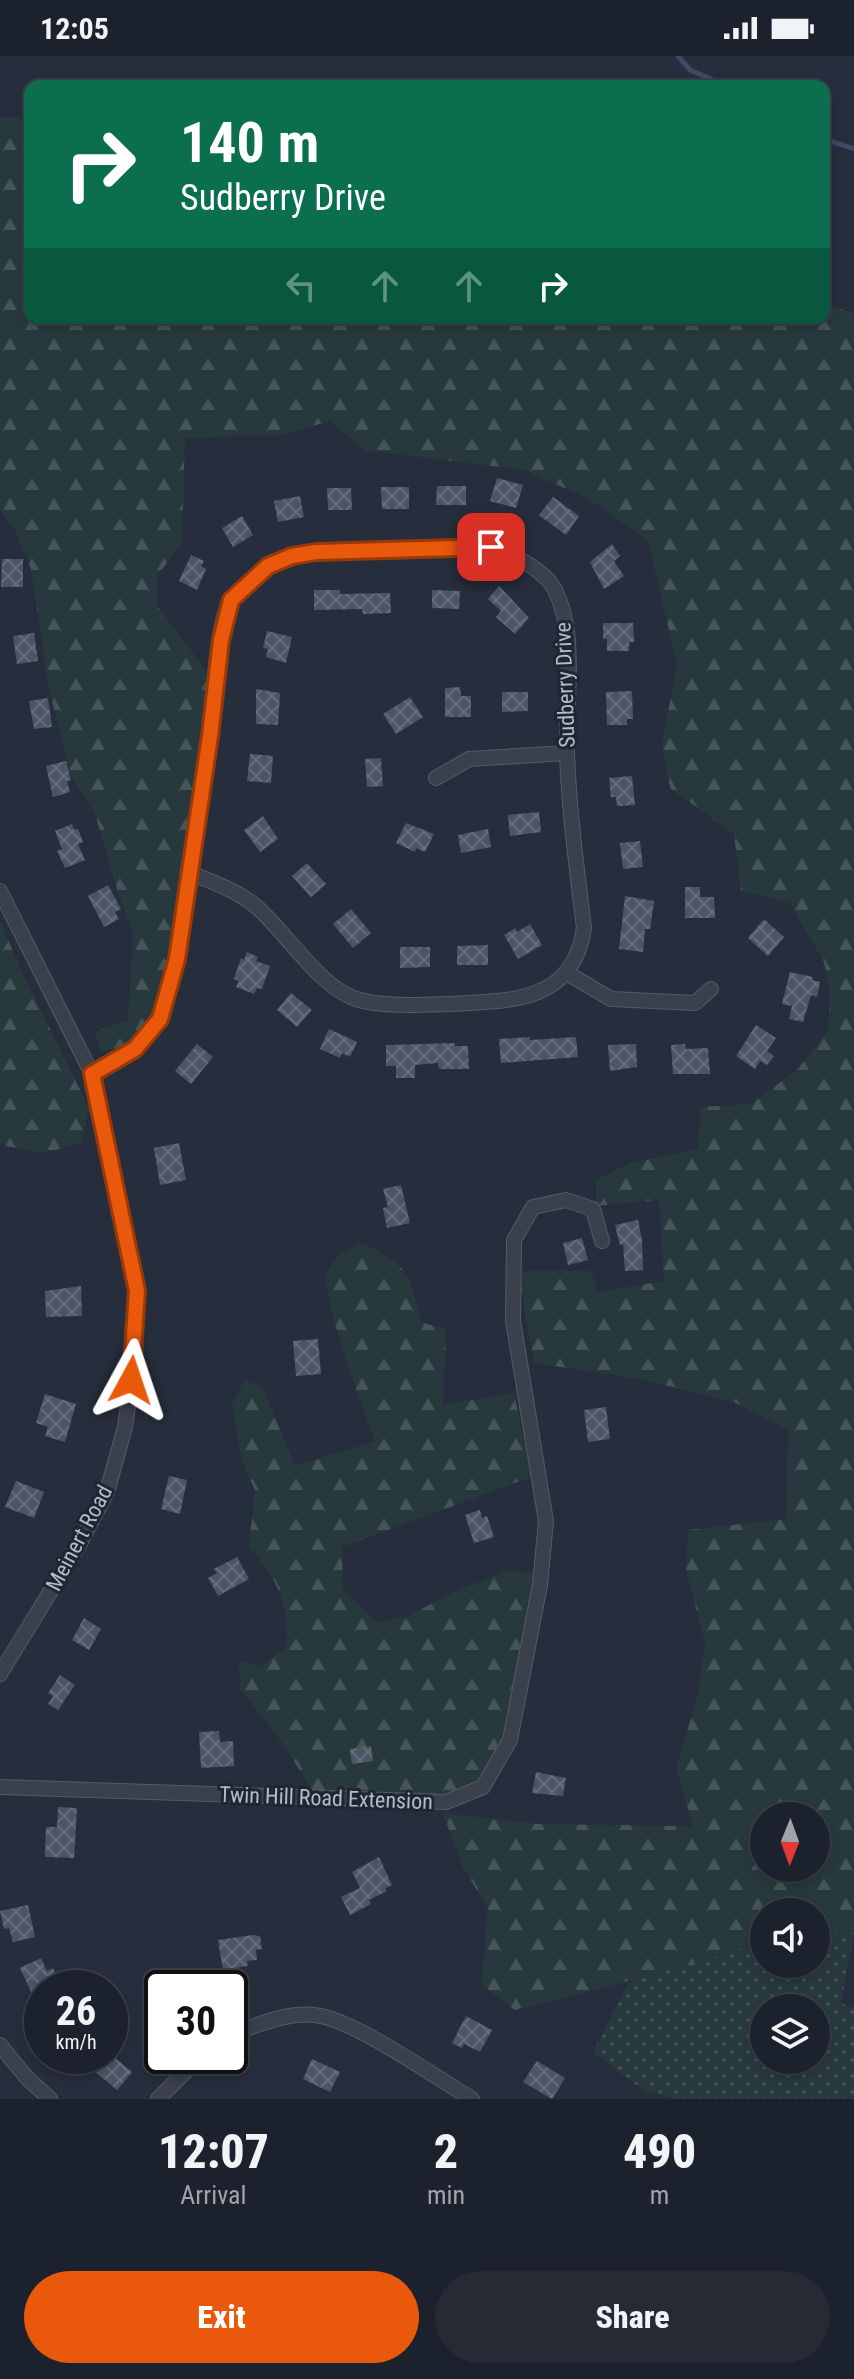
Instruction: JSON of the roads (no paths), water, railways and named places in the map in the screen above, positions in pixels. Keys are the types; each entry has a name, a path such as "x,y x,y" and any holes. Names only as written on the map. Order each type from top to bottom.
{"street":[{"name":"Sudberry Drive","path":"92,1074 135,1049 160,1019 177,959 224,619 231,600 268,566 292,556 316,552 491,547 515,556 553,587 563,610 567,634 567,753 584,928 581,950 567,973"},
{"path":"436,778 469,759 567,753"},
{"path":"188,872 225,887 257,906 318,974 354,999 411,1006 517,1000 545,990 567,973 611,999 695,1003 711,989"},
{"name":"Meinert Road","path":"0,891 92,1074 137,1291 135,1357 125,1427 107,1492 80,1543 0,1674"},
{"name":"Twin Hill Road Extension","path":"0,1787 446,1802 483,1787 510,1740 540,1585 546,1521 513,1321 514,1240 533,1207 566,1200 593,1209 602,1241"},
{"path":"248,2028 285,2016 315,2014 343,2022 472,2099"},
{"path":"0,2045 27,2078 50,2099"},
{"path":"158,2099 183,2074"}],"waterway":[{"path":"678,56 690,70 713,80"},
{"path":"830,141 854,149"}]}
